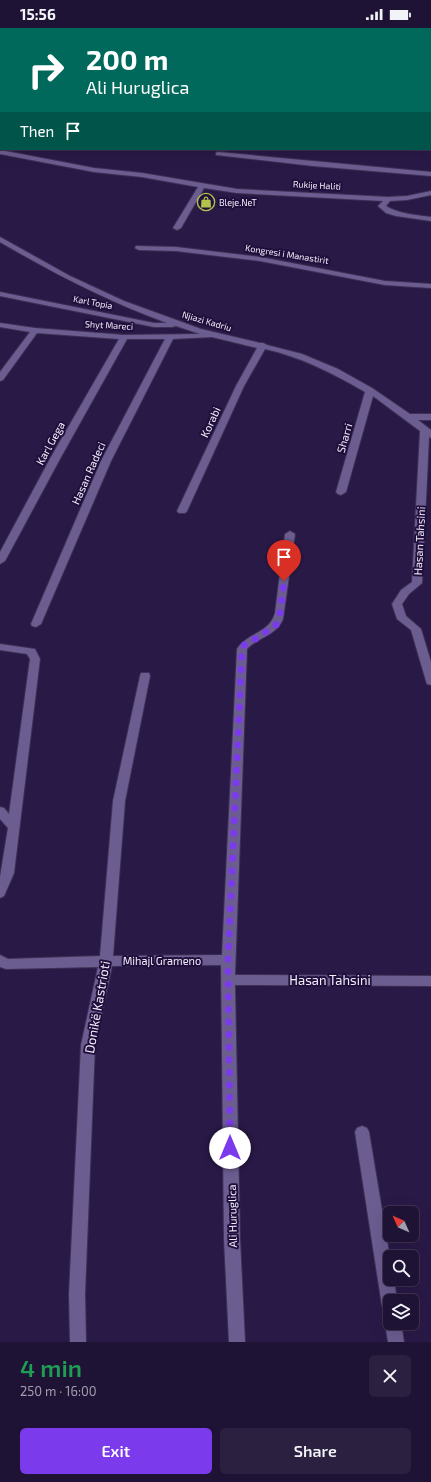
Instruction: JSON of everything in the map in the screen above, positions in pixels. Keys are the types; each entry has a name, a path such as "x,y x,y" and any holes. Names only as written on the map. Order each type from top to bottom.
{"street":[{"name":"Rukije Haliti","path":"0,152 94,170 142,175 237,191 388,199 407,198 431,193"},
{"path":"218,154 306,164 431,174"},
{"path":"177,228 202,186"},
{"path":"388,199 382,206 389,211 431,219"},
{"name":"Njiazi Kadriu","path":"0,239 56,272 91,290 143,311 218,336 263,345 313,362 340,374 370,391 410,417 428,432"},
{"name":"Kongresi i Manastirit","path":"139,248 176,249 260,259 385,283 431,286"},
{"name":"Karl Topia","path":"0,294 154,324 183,325"},
{"name":"Shyt Mareci","path":"0,326 124,337 218,336"},
{"path":"0,378 35,330"},
{"name":"Karl Gega","path":"0,561 56,456 124,337"},
{"name":"Hasan Radeci","path":"36,624 106,461 170,337"},
{"name":"Korabi","path":"182,511 240,386 263,345"},
{"name":"Sharri","path":"341,492 370,391"},
{"path":"410,417 431,417"},
{"name":"Hasan Tahsini","path":"428,432 416,583 405,592 396,604 401,617 416,629 431,681"},
{"name":"Ali Huruglica","path":"237,1342 232,1239 228,960 242,649 245,644 276,625 280,613 290,534"},
{"path":"0,647 31,651 35,659 8,873 0,893"},
{"name":"Donikë Kastrioti","path":"78,1342 77,1294 88,1046 106,961 119,801 145,676"},
{"path":"0,812 14,827"},
{"name":"Mihajl Grameno","path":"0,960 6,964 228,960"},
{"name":"Hasan Tahsini","path":"229,980 431,981"},
{"path":"362,1132 388,1294"},
{"path":"394,1330 396,1342"}],"place":[{"name":"Bleje.NeT","path":"206,202"}],"route":[{"path":"230,1148 228,960 242,649 245,644 276,625 280,613 284,581"}]}
